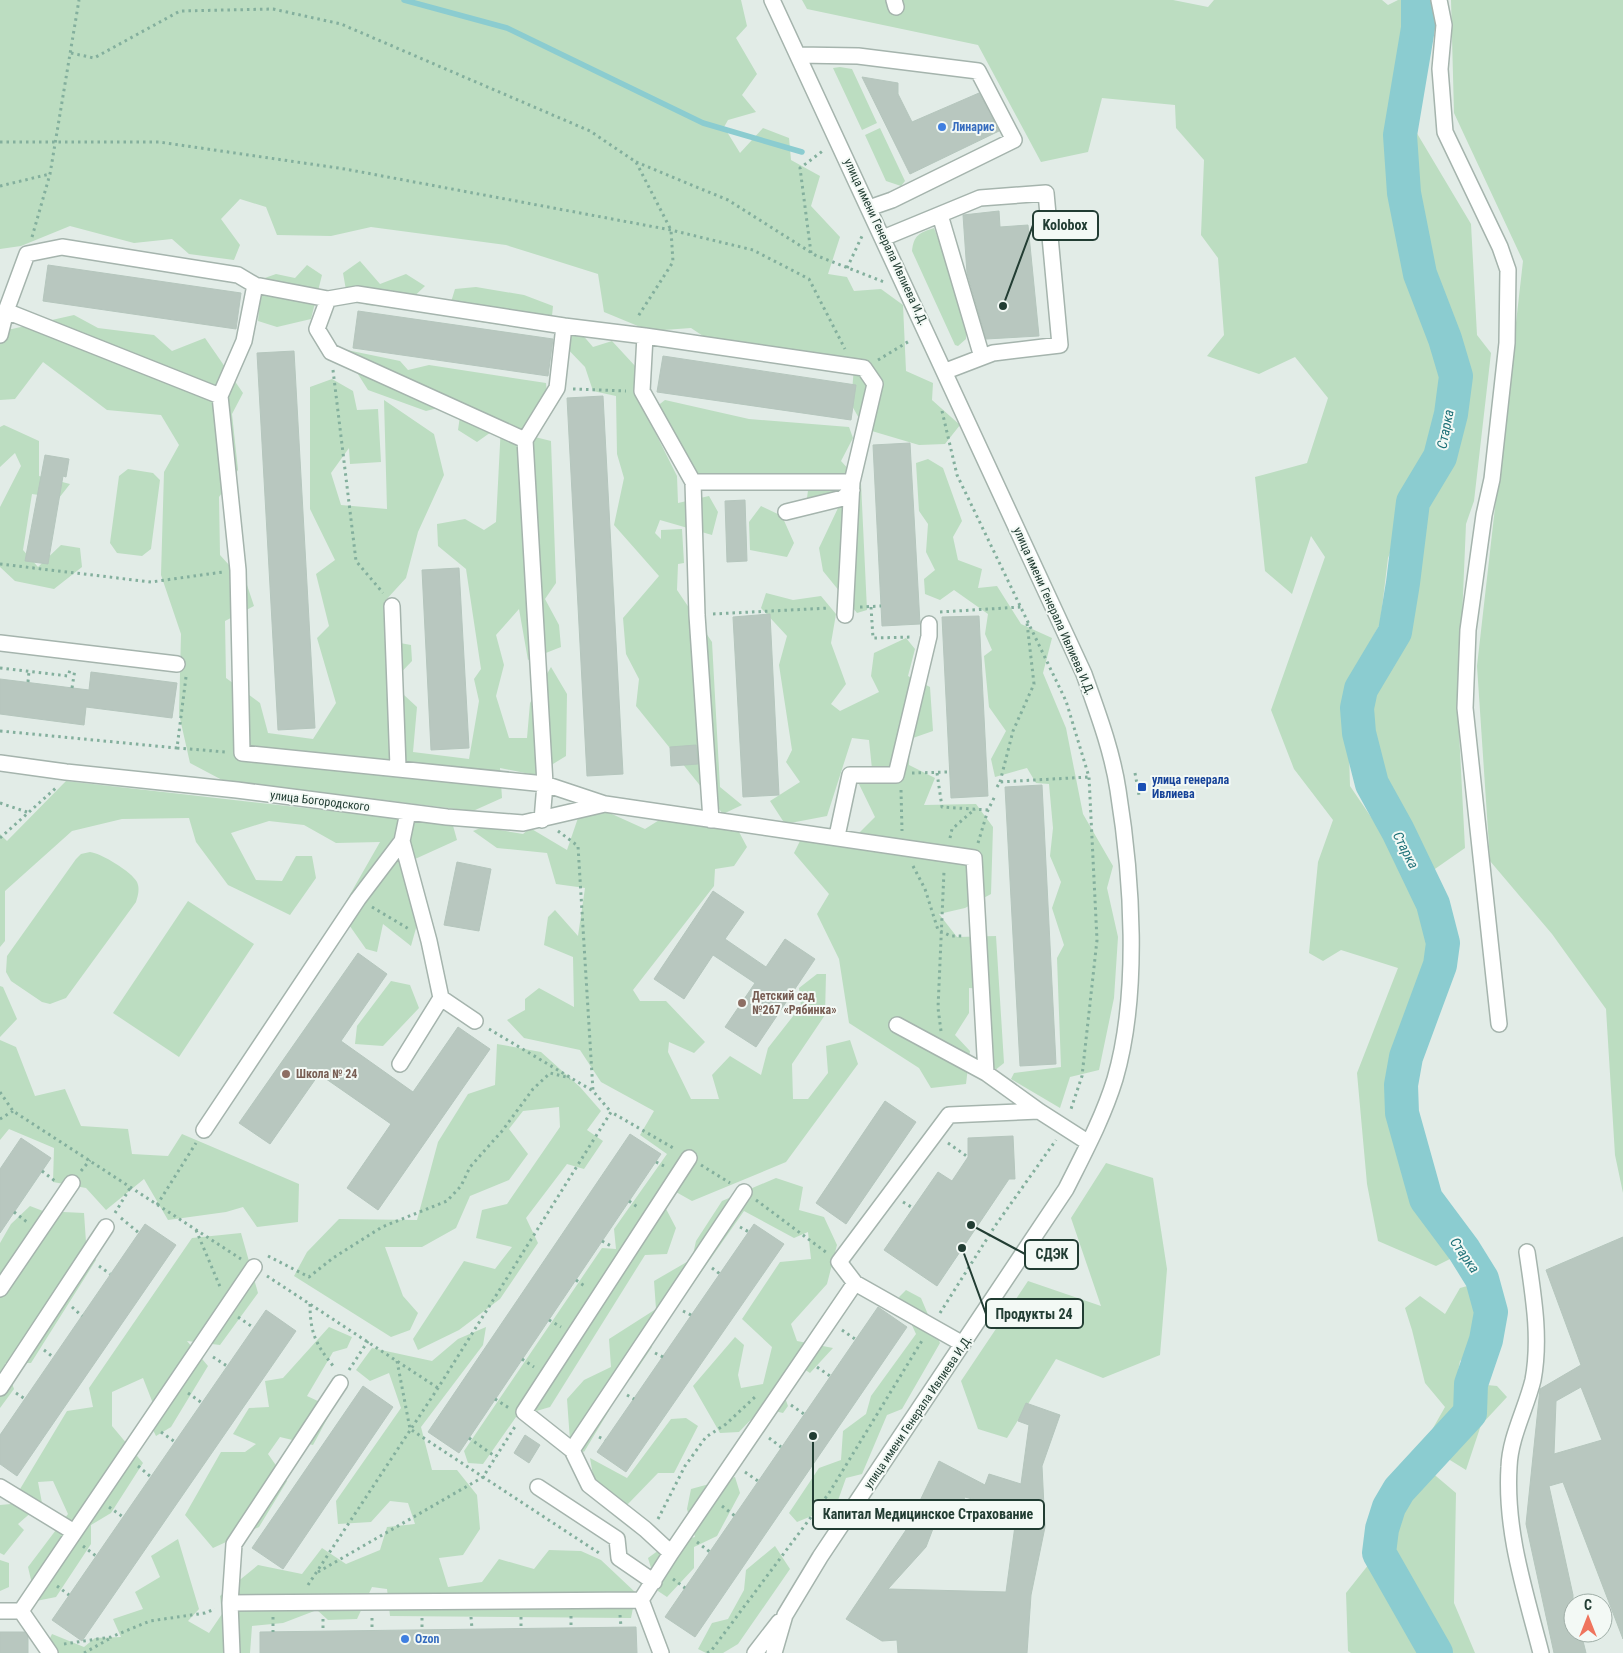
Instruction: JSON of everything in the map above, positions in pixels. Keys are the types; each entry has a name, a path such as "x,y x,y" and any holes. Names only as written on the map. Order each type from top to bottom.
{"street":[{"name":"улица имени Генерала Ивлиева И.Д.","path":"772,0 946,371 1084,674 1108,747 1118,789 1128,881 1130,944 1128,1004 1115,1077 1104,1111 1066,1189 820,1557 785,1615 774,1653"},
{"path":"1440,0 1444,25 1440,69 1445,132 1500,247 1508,270 1507,343 1492,479 1484,516 1468,630 1465,708 1499,1024"},
{"path":"798,55 858,56 978,71 1014,140 892,200 870,208"},
{"path":"884,238 980,198 1046,193 1060,345 993,353 946,371"},
{"path":"940,215 982,357"},
{"path":"0,334 6,311 27,254 62,247 238,275 256,285 328,299 357,294 564,326 864,368 875,384 852,486 845,611"},
{"path":"256,285 244,341 220,396 238,570 242,752 545,784 606,804"},
{"path":"328,299 317,329 331,352 526,440"},
{"path":"6,311 220,396"},
{"path":"542,820 545,784 526,440 557,388 564,326"},
{"path":"645,336 642,391 693,482 697,615 711,820"},
{"path":"693,482 852,486"},
{"path":"786,512 842,498 852,486"},
{"path":"392,606 398,767"},
{"path":"837,836 850,775 896,774 930,624"},
{"path":"0,643 178,668"},
{"name":"улица Богородского","path":"0,763 408,812 523,823 606,804 837,836 905,853 944,853 974,858"},
{"path":"204,1130 358,899 402,841 408,812"},
{"path":"400,1064 440,998 429,941 402,841"},
{"path":"974,858 986,1073"},
{"path":"440,998 475,1021"},
{"path":"897,1025 986,1073 1039,1111 1089,1143"},
{"path":"963,1344 856,1283 839,1262 949,1115 1039,1111"},
{"path":"671,1554 652,1536 589,1485 572,1450 524,1412 689,1158"},
{"path":"0,1288 72,1183"},
{"path":"572,1450 744,1192"},
{"path":"0,1388 106,1227"},
{"path":"1527,1252 1535,1311 1536,1348 1532,1380 1509,1465 1508,1505 1512,1542 1541,1653"},
{"path":"21,1611 254,1267"},
{"path":"641,1600 856,1283"},
{"path":"232,1653 230,1603 234,1544 343,1379"},
{"path":"0,1487 74,1532"},
{"path":"538,1487 617,1539 619,1558 654,1582"},
{"path":"230,1603 641,1600"},
{"path":"641,1600 661,1653"},
{"path":"0,1611 21,1611"},
{"path":"21,1611 48,1650"},
{"path":"755,1653 785,1615"}],"path":[{"path":"27,254 50,174 80,0"},
{"path":"71,53 94,58 180,11 273,9 341,24 590,131 636,162 728,200 811,253 885,282"},
{"path":"0,142 159,142 345,168 671,230 753,250 809,279 845,349"},
{"path":"811,253 800,168 824,149"},
{"path":"628,334 673,262 671,230 636,162"},
{"path":"0,186 50,174"},
{"path":"847,268 863,234"},
{"path":"864,368 912,340"},
{"path":"331,352 356,560 392,606"},
{"path":"557,388 642,391"},
{"path":"707,1653 711,1651 829,1493 995,1226 1065,1127 1082,1076 1097,940 1088,777 1066,701 957,475 942,410"},
{"path":"0,564 151,582 238,570"},
{"path":"871,607 873,638 930,624 1021,607"},
{"path":"697,615 845,611"},
{"path":"998,787 1013,732 1034,684 1027,620"},
{"path":"0,668 68,676 74,660 72,688"},
{"path":"177,748 186,673 178,668"},
{"path":"28,682 29,671"},
{"path":"0,731 177,748 242,752"},
{"path":"896,774 949,772"},
{"path":"937,773 942,807 988,810"},
{"path":"1135,773 1139,795"},
{"path":"896,774 900,778 905,853 925,889 938,930 950,936 979,936"},
{"path":"1000,782 1088,777"},
{"path":"0,838 61,783"},
{"path":"974,858 988,810 995,796"},
{"path":"0,803 27,812"},
{"path":"944,1050 938,1008 944,853 952,829 975,809"},
{"path":"542,820 578,846 593,1091"},
{"path":"358,899 429,941"},
{"path":"475,1021 593,1091 611,1112 744,1192 839,1262"},
{"path":"254,1267 263,1253 309,1277 333,1258 382,1227 447,1201 461,1186 470,1167 502,1131 533,1089 550,1073 570,1078"},
{"path":"0,1092 13,1111 438,1388"},
{"path":"0,1119 13,1111"},
{"path":"296,1603 438,1388 611,1112"},
{"path":"157,1205 204,1130"},
{"path":"935,1134 968,1157"},
{"path":"106,1227 130,1188"},
{"path":"115,1213 139,1233"},
{"path":"195,1230 228,1305"},
{"path":"310,1303 310,1324 319,1348 343,1379 368,1341"},
{"path":"397,1360 410,1429 603,1555"},
{"path":"652,1536 660,1514 685,1466 706,1437 726,1424 761,1392"},
{"path":"316,1573 483,1477 524,1412"},
{"path":"469,1438 496,1457"},
{"path":"84,1653 111,1637 150,1620 205,1613 230,1603"},
{"path":"48,1650 111,1637"}],"green space":[{"path":"0,0 741,0 747,26 736,38 757,74 742,95 756,112 728,120 724,127 740,153 763,128 789,138 791,160 820,176 811,206 840,237 828,274 847,277 854,291 881,289 903,305 906,371 933,383 932,400 960,425 945,444 919,445 865,429 851,404 854,367 718,346 691,328 650,331 604,312 598,274 506,245 371,227 331,236 277,235 266,207 240,199 221,219 240,245 234,260 189,254 172,239 134,243 70,226 21,246 0,249"},
{"path":"802,0 1173,0 1208,7 1214,0 1382,0 1388,5 1398,0 1410,0 1403,75 1415,130 1471,224 1477,335 1491,353 1474,501 1466,524 1458,712 1465,848 1432,871 1379,781 1365,705 1399,640 1422,502 1449,458 1462,379 1453,348 1444,359 1447,394 1424,468 1388,558 1380,624 1347,683 1350,786 1390,845 1426,929 1429,969 1391,1056 1393,1114 1413,1184 1458,1255 1436,1266 1378,1241 1367,1184 1357,1073 1398,968 1341,950 1323,961 1309,953 1318,862 1333,820 1294,769 1271,710 1325,557 1311,536 1292,594 1265,571 1255,477 1307,463 1328,398 1295,357 1259,374 1207,356 1224,335 1218,258 1201,235 1204,160 1176,128 1175,105 1102,98 1088,152 1041,162 978,45 807,9"},
{"path":"1451,0 1623,0 1623,1193 1615,1155 1606,1009 1552,934 1490,861 1477,666 1523,261 1454,113"},
{"path":"833,68 852,69 877,123 862,130"},
{"path":"880,128 905,181 901,186 886,181 865,135"},
{"path":"934,228 956,283 964,312 966,339 958,346 955,345 912,251 914,241 918,235"},
{"path":"360,261 380,284 406,274 425,286 402,308 367,305 346,290 343,273"},
{"path":"307,265 322,275 311,319 277,327 258,321 262,279 276,274 295,278"},
{"path":"476,287 524,295 553,306 552,316 521,328 474,321 451,302 455,289"},
{"path":"74,315 98,328 154,335 172,351 205,338 243,393 232,414 238,470 219,497 220,555 247,585 254,606 225,621 226,678 260,703 268,733 313,739 336,703 317,638 329,626 316,574 335,560 310,509 310,387 332,379 353,391 357,410 378,409 381,462 350,464 349,448 331,473 341,505 387,509 384,400 434,434 444,475 418,532 406,578 384,602 389,641 411,645 412,661 391,683 417,707 413,752 469,759 479,701 474,679 481,669 466,569 438,546 437,524 465,519 484,530 496,522 501,425 477,442 458,430 462,402 426,411 368,390 342,349 400,361 408,370 429,365 546,383 547,394 533,410 535,437 551,441 556,583 545,599 559,625 561,647 528,660 519,609 496,635 504,665 496,696 509,738 527,738 530,703 551,667 567,694 566,756 535,775 500,768 502,798 473,811 224,781 190,763 179,714 181,634 161,575 164,472 179,445 161,415 107,410 43,362 15,399 0,400 0,327 12,329"},
{"path":"574,325 593,347 612,341 636,367 635,392 677,476 678,503 709,496 718,512 712,535 660,520 655,533 661,539 661,530 682,529 684,563 678,564 677,590 712,642 720,787 742,805 723,814 636,706 639,679 626,654 623,618 659,576 614,525 624,478 617,454 616,396 593,391 585,367 559,340"},
{"path":"665,400 749,419 849,427 853,438 841,461 861,483 867,610 857,613 823,571 819,548 838,508 807,498 810,475 698,475 656,407"},
{"path":"4,425 39,441 39,476 70,484 59,498 32,494 23,550 38,567 61,545 80,548 82,567 54,589 15,581 0,567 0,507 21,466 15,453 0,467 0,427"},
{"path":"928,459 943,468 962,521 953,537 958,560 982,569 978,588 997,586 1021,624 1052,638 1043,673 1066,728 1083,814 1113,866 1107,888 1118,937 1114,998 1099,1070 1070,1077 1060,1108 1011,1079 1014,1073 1061,1067 1057,958 1064,945 1052,908 1061,882 1050,856 1053,828 1049,784 1036,783 1027,768 995,777 991,759 1006,731 989,707 984,656 992,650 985,634 988,614 954,590 940,600 925,594 924,579 935,570 926,552 928,524 919,511 916,463"},
{"path":"128,469 153,473 160,480 151,549 142,556 117,553 110,543 119,476"},
{"path":"761,506 782,516 794,543 787,557 750,550 749,522"},
{"path":"766,593 793,600 821,596 836,614 831,643 846,684 831,704 840,711 879,692 871,676 874,653 906,638 915,649 908,676 930,687 933,731 910,739 909,765 935,778 924,805 976,804 993,827 991,894 965,908 939,914 957,937 996,936 1004,1063 994,1071 981,1064 985,989 969,988 969,1013 955,1035 970,1051 966,1084 931,1088 919,1068 849,1023 839,959 817,914 829,894 794,853 802,837 847,845 875,817 858,782 872,769 869,740 852,738 827,816 785,824 770,801 800,782 786,762 792,750 779,665 787,636 761,608"},
{"path":"66,781 367,815 452,822 457,840 404,864 418,921 411,946 383,924 377,952 366,949 340,912 380,842 336,843 304,825 269,821 231,833 256,880 282,881 296,856 312,856 316,878 290,915 228,885 196,842 189,818 122,819 72,831 5,891 5,941 0,947 0,834 7,841"},
{"path":"603,810 645,829 664,817 738,830 747,847 734,866 715,869 714,886 633,990 640,1001 666,1001 705,1042 694,1053 669,1042 668,1052 691,1099 719,1099 712,1075 730,1056 761,1075 768,1048 801,1006 799,988 817,974 826,974 825,1015 792,1064 793,1099 808,1099 828,1073 826,1046 850,1040 858,1064 786,1162 692,1201 676,1192 664,1205 676,1228 667,1254 645,1255 550,1407 516,1417 483,1464 468,1463 464,1451 602,1248 616,1249 614,1229 667,1154 640,1135 654,1111 601,1082 580,1050 524,1038 507,1020 525,1010 525,999 539,988 574,1007 573,957 544,945 548,917 555,910 578,936 585,888 556,884 547,853 497,848 473,831 483,827 523,834 530,828 567,850 578,818"},
{"path":"90,852 116,864 134,878 138,887 136,902 66,998 50,1004 42,1002 11,981 6,972 7,956 76,859 81,854"},
{"path":"188,901 254,944 179,1057 113,1013"},
{"path":"391,981 410,985 419,1008 383,1046 355,1044 357,1026"},
{"path":"0,986 3,987 17,1019 0,1037"},
{"path":"0,1040 16,1047 35,1096 65,1089 81,1126 128,1129 132,1154 168,1156 182,1134 299,1184 298,1222 257,1227 243,1207 226,1212 168,1220 144,1179 106,1210 86,1188 53,1182 54,1148 9,1129 0,1140"},
{"path":"497,1044 541,1052 580,1087 601,1111 587,1130 603,1141 584,1169 567,1164 526,1218 538,1243 500,1299 459,1330 418,1350 413,1339 464,1261 495,1269 512,1247 476,1238 482,1210 507,1204 560,1127 559,1107 523,1111 509,1129 528,1154 509,1180 470,1196 456,1228 422,1247 385,1247 403,1296 418,1313 410,1330 391,1337 294,1276 307,1252 339,1219 417,1220 438,1142 468,1094 495,1085"},
{"path":"1106,1163 1153,1178 1167,1269 1160,1355 1103,1378 1056,1359 1007,1438 978,1429 961,1381 1028,1281 1101,1306 1071,1218"},
{"path":"776,1178 803,1187 799,1210 824,1217 837,1245 827,1284 791,1324 797,1341 833,1348 810,1373 795,1363 780,1383 788,1406 783,1413 762,1408 739,1432 720,1433 693,1386 735,1337 744,1345 738,1375 741,1388 763,1384 772,1347 742,1319 780,1262 811,1259 808,1232 794,1238 744,1211 662,1328 651,1329 652,1347 631,1378 613,1380 610,1409 584,1452 570,1441 567,1399 584,1380 611,1367 609,1339 656,1309 654,1281 692,1259 696,1241 722,1201"},
{"path":"30,1206 43,1211 84,1213 86,1242 96,1260 31,1363 5,1363 14,1389 0,1408 0,1243 11,1224"},
{"path":"241,1233 258,1293 220,1345 187,1341 208,1366 171,1427 156,1436 147,1418 154,1406 143,1378 112,1392 112,1426 143,1463 111,1513 91,1525 91,1544 56,1597 36,1601 28,1567 68,1514 53,1481 38,1482 42,1503 18,1524 24,1530 4,1555 0,1553 0,1505 11,1504 67,1411 93,1407 89,1388 192,1238"},
{"path":"1471,1285 1485,1305 1472,1352 1460,1361 1456,1382 1497,1386 1507,1397 1481,1425 1466,1470 1424,1444 1445,1407 1425,1383 1405,1308 1420,1296 1445,1314 1460,1288"},
{"path":"906,1290 921,1298 940,1343 902,1409 887,1415 862,1474 846,1478 836,1506 797,1522 789,1513 819,1468 841,1460 843,1431 866,1414 871,1396 916,1334 899,1297"},
{"path":"329,1327 352,1337 347,1348 333,1352 307,1396 333,1408 313,1445 280,1437 268,1454 287,1481 259,1527 213,1548 185,1515 221,1452 245,1452 256,1444 233,1434 249,1408 269,1407 265,1381 283,1378"},
{"path":"486,1327 483,1345 421,1427 432,1470 457,1470 477,1495 480,1529 463,1555 439,1558 448,1587 482,1582 499,1559 534,1569 549,1550 581,1551 601,1560 636,1593 631,1618 390,1616 387,1589 372,1587 357,1619 328,1620 317,1610 283,1623 252,1626 250,1653 57,1653 49,1640 52,1634 84,1647 95,1638 121,1637 113,1619 143,1609 135,1592 160,1577 151,1556 178,1539 199,1609 188,1621 209,1633 222,1614 220,1596 258,1565 302,1574 322,1548 346,1564 380,1550 387,1527 415,1524 408,1503 390,1501 371,1522 338,1524 336,1501 401,1408 389,1373 370,1381 356,1370 372,1348 432,1361 458,1339"},
{"path":"686,1418 698,1426 674,1473 658,1473 627,1505 594,1481 590,1458 627,1478 671,1419"},
{"path":"1430,1471 1456,1493 1454,1603 1475,1653 1351,1653 1348,1651 1346,1593 1373,1559 1407,1493"},
{"path":"735,1477 740,1493 717,1536 694,1547 694,1568 667,1597 658,1591 648,1558 670,1542 695,1537 687,1509 691,1489"},
{"path":"775,1546 790,1569 738,1644 723,1653 706,1653 698,1649 712,1623 728,1619 744,1590 746,1570"},
{"path":"0,1560 9,1563 9,1587 0,1591"}],"building":[{"name":"Линарис","path":"862,77 898,83 898,94 912,122 979,93 999,131 910,174"},
{"path":"999,211 1000,227 1028,225 1039,336 986,339 967,273 963,215"},
{"path":"48,265 241,293 236,329 43,301"},
{"path":"358,311 553,339 548,376 353,348"},
{"path":"294,351 315,728 278,730 257,353"},
{"path":"663,356 856,385 851,420 657,392"},
{"path":"603,396 623,774 587,776 567,398"},
{"path":"910,443 920,624 882,626 873,445"},
{"path":"45,455 69,459 66,477 63,476 48,564 25,561"},
{"path":"745,500 747,561 727,562 725,501"},
{"path":"459,568 469,748 431,750 422,570"},
{"path":"770,614 779,795 743,797 733,617"},
{"path":"979,616 988,796 951,798 942,617"},
{"path":"91,672 177,683 172,718 86,707 84,725 0,714 0,679 89,690"},
{"path":"696,745 698,764 671,766 670,747"},
{"path":"1042,785 1056,1064 1020,1066 1005,787"},
{"path":"457,862 491,869 479,931 444,925"},
{"path":"713,891 744,912 725,939 766,967 785,939 815,959 756,1047 725,1027 755,983 713,955 684,999 654,979"},
{"path":"358,953 387,974 341,1041 413,1092 458,1027 490,1049 378,1210 347,1188 391,1124 319,1074 270,1144 239,1123"},
{"path":"885,1101 916,1122 846,1224 816,1203"},
{"path":"630,1134 661,1154 459,1453 428,1432"},
{"path":"1013,1136 1015,1179 1009,1179 937,1286 884,1250 938,1172 952,1181 968,1157 968,1138"},
{"path":"21,1138 51,1158 0,1233 0,1169"},
{"path":"145,1224 176,1245 17,1476 0,1464 0,1435"},
{"path":"754,1224 784,1244 626,1472 597,1452"},
{"path":"1623,1237 1623,1639 1613,1613 1613,1593 1605,1593 1563,1482 1549,1486 1573,1593 1563,1593 1563,1643 1584,1643 1586,1653 1554,1653 1526,1524 1540,1389 1581,1365 1546,1270","holes":["1581,1387 1602,1440 1554,1454 1556,1401"]},
{"path":"878,1307 907,1327 695,1637 665,1617"},
{"path":"266,1310 296,1331 82,1641 52,1620"},
{"path":"363,1386 393,1407 283,1569 252,1548"},
{"path":"1026,1403 1060,1415 1042,1466 1045,1527 1031,1595 1027,1653 898,1653 897,1640 882,1641 846,1619 906,1530 939,1461 985,1485 989,1474 1021,1484 1029,1425 1018,1421","holes":["965,1497 1017,1511 1006,1592 888,1589 926,1547 942,1505 959,1510"]},
{"path":"525,1435 540,1445 529,1463 514,1453"},
{"path":"636,1627 637,1653 260,1653 260,1632"},
{"path":"0,1632 24,1632 28,1637 28,1653 0,1653"}],"waterway":[{"path":"404,0 507,28 703,123 802,152"},
{"name":"Старка","path":"1418,0 1418,28 1400,135 1404,193 1420,274 1445,339 1456,376 1451,414 1440,457 1413,502 1395,632 1361,689 1357,708 1359,733 1372,784 1398,831 1433,904 1443,943 1440,965 1406,1057 1401,1085 1402,1113 1426,1199 1464,1250 1482,1279 1491,1312 1486,1340 1471,1384 1470,1413 1399,1490 1389,1507 1382,1529 1379,1553 1436,1653"}],"place":[{"name":"Линарис","path":"942,127"},
{"name":"Kolobox","path":"1003,306"},
{"name":"улица генерала Ивлиева","path":"1142,787"},
{"name":"Детский сад №267 «Рябинка»","path":"742,1003"},
{"name":"Школа № 24","path":"286,1074"},
{"name":"СДЭК","path":"971,1225"},
{"name":"Продукты 24","path":"962,1248"},
{"name":"Капитал Медицинское Страхование","path":"813,1436"},
{"name":"Ozon","path":"405,1639"}]}
